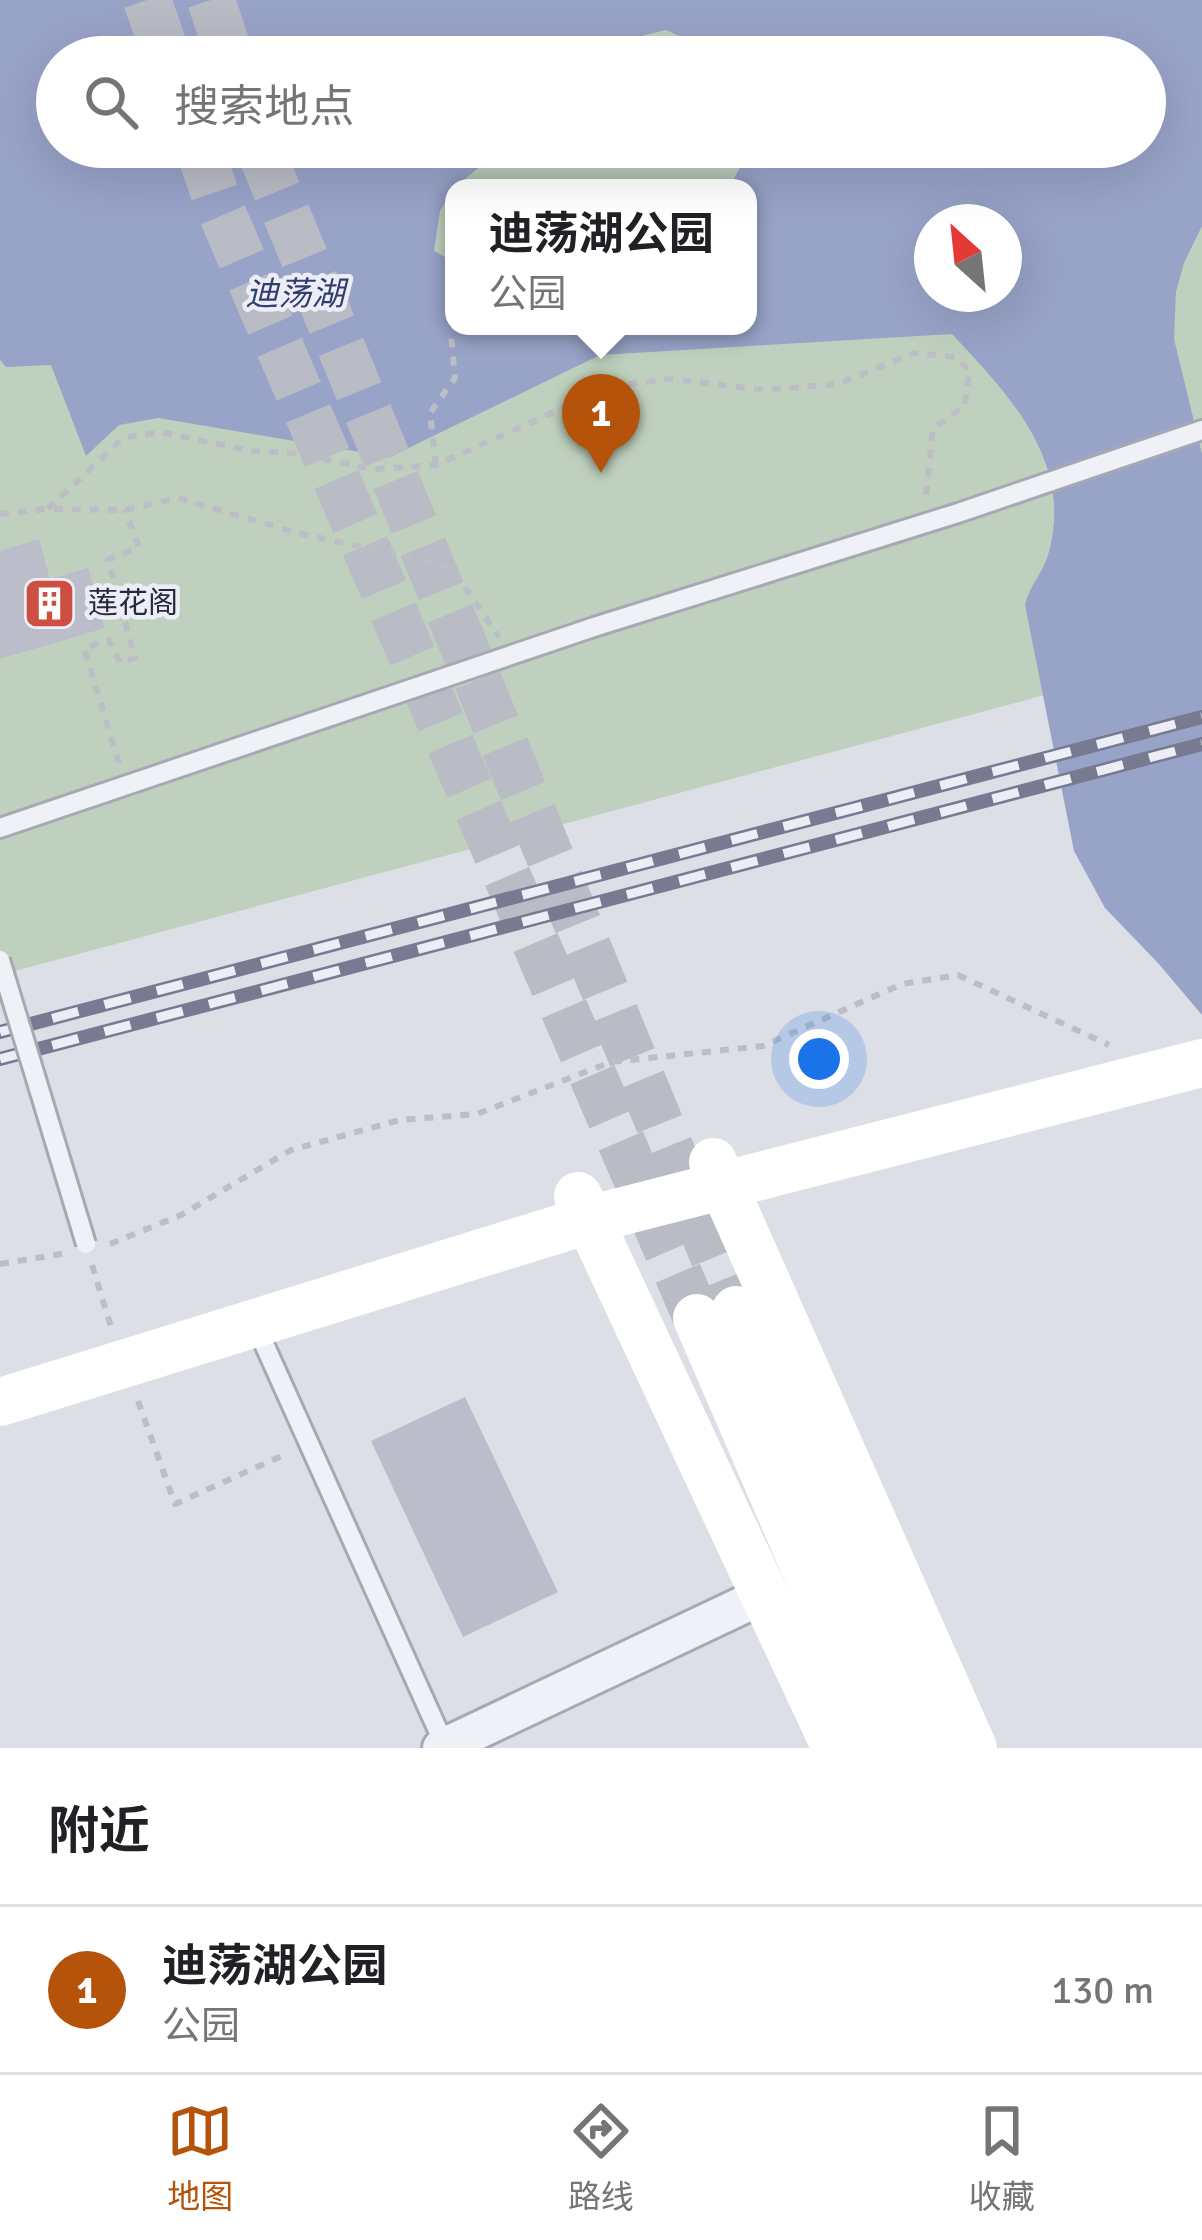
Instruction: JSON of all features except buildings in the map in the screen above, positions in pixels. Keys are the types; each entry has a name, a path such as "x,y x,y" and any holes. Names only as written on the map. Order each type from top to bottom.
{"main road":[{"path":"718,1175 1202,1041"},
{"path":"0,1369 583,1208 1202,1064"},
{"path":"718,1175 973,1748"},
{"path":"0,1402 254,1322 583,1208"},
{"path":"583,1208 836,1748"},
{"path":"883,1748 717,1314 924,1748"}],"street":[{"path":"444,1747 764,1595"}],"lane":[{"path":"0,828 1202,430"},
{"path":"0,960 91,1246"},
{"path":"254,1322 444,1747"}],"path":[{"path":"436,465 430,412 455,378 451,335"},
{"path":"48,508 123,438 160,432 375,469 436,465 612,386 671,379 764,390 838,384 914,352 956,357 969,370 965,406 933,428 923,524"},
{"path":"0,514 48,508 125,510 178,498 294,532 451,567 512,655"},
{"path":"125,510 139,547 108,560 135,658 120,663 109,640 84,648 126,785"},
{"path":"0,1264 123,1241 181,1215 291,1150 400,1120 477,1114 611,1062 763,1046 902,984 958,975 1137,1058"},
{"path":"175,1504 310,1444"}],"green space":[{"path":"0,0 1202,0 1202,653 0,975"}],"water":[{"name":"迪荡湖","path":"0,0 1202,0 1202,226 1176,292 1174,339 1202,454 1202,1015 1105,908 1074,851 1025,605 1048,555 1053,490 1032,433 952,334 600,355 390,457 158,418 119,425 86,456 51,365 6,367 0,360"}],"tunnel":[{"path":"147,0 160,36"},
{"path":"211,0 223,36"},
{"path":"206,168 697,1318"},
{"path":"268,168 736,1310"}],"railway":[{"path":"0,1032 1202,717"},
{"path":"0,1059 1202,744"}],"place":[{"name":"迪荡湖公园","path":"601,473"},
{"name":"莲花阁","path":"49,603"}]}
